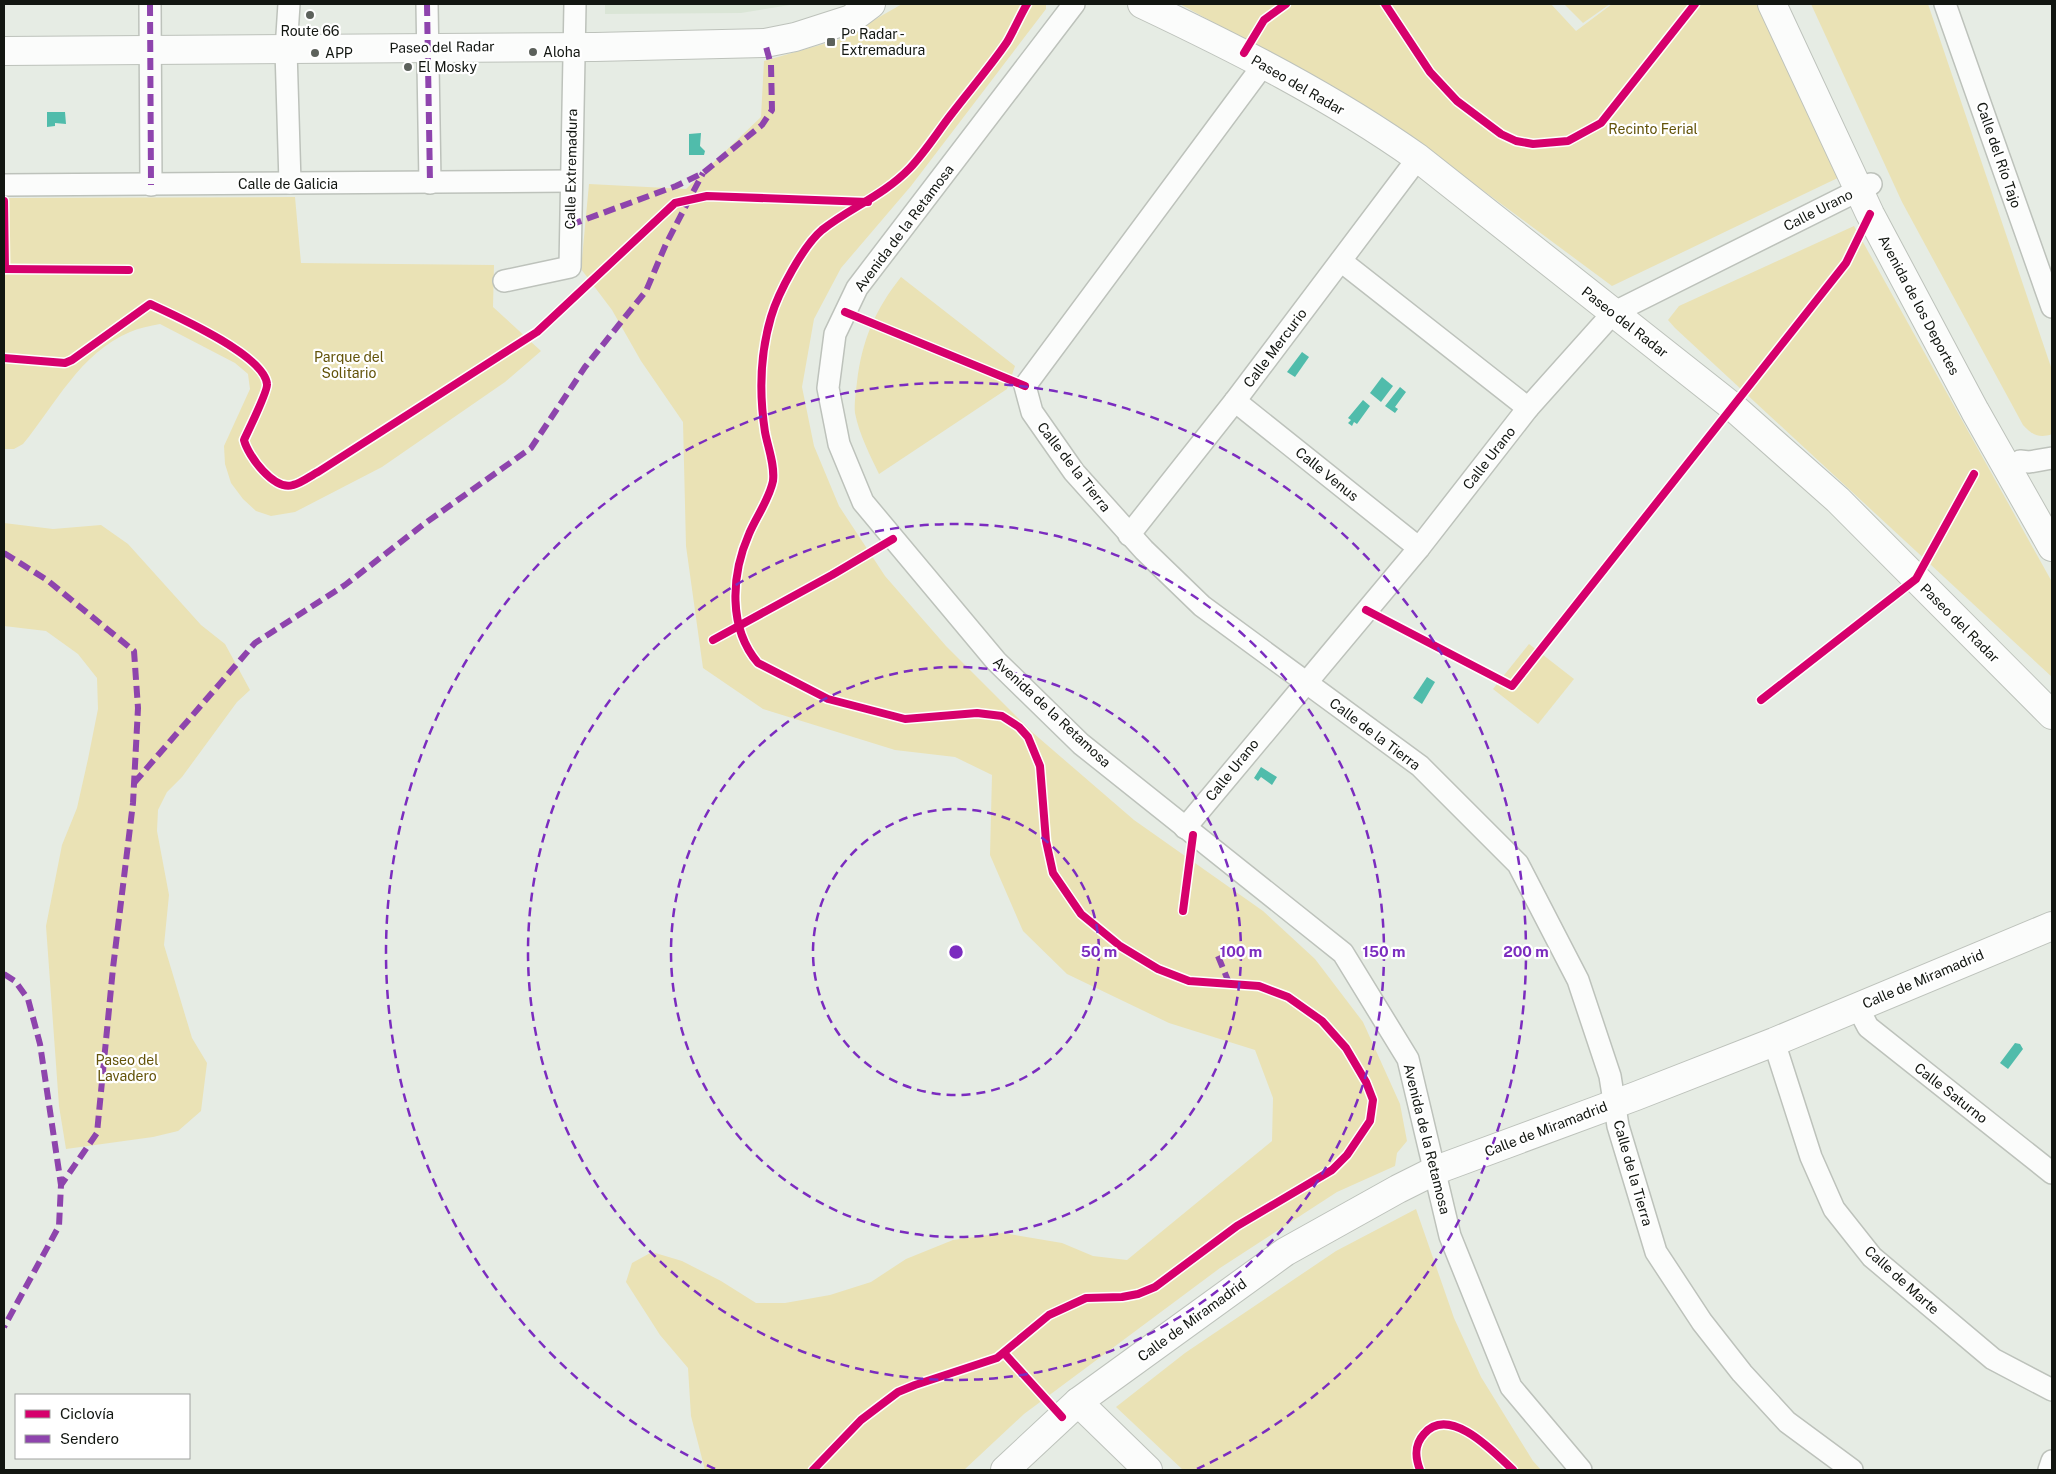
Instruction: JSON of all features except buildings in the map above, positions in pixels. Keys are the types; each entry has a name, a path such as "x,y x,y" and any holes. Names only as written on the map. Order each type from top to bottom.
{"street":[{"path":"150,4 151,184"},
{"path":"289,4 286,50 290,183"},
{"path":"427,4 430,183"},
{"name":"Calle Extremadura","path":"504,281 570,267 574,4"},
{"name":"Paseo del Radar","path":"4,51 150,48 286,50 765,43 795,37 851,19 871,4"},
{"name":"Avenida de la Retamosa","path":"1074,4 857,288 835,334 828,388 839,444 863,502 996,661 1081,744 1343,953 1408,1059 1436,1170 1450,1236 1511,1388 1581,1470"},
{"name":"Paseo del Radar","path":"1142,4 1264,64 1397,143 1418,158 1733,407 1838,500 2052,715"},
{"name":"Avenida de los Deportes","path":"1772,4 1865,187 1970,402 2052,546"},
{"name":"Avenida de los Deportes","path":"1787,4 1865,187 2052,516"},
{"name":"Calle del Río Tajo","path":"1945,4 2052,307"},
{"name":"Calle de la Tierra","path":"1264,64 1025,386 1032,412 1074,472 1129,536 1202,606 1420,766 1518,864 1578,980 1610,1076 1618,1126 1656,1252 1702,1322 1742,1373 1787,1422 1852,1470"},
{"name":"Calle Mercurio","path":"1129,536 1235,401 1399,180 1418,158"},
{"name":"Calle de Galicia","path":"4,185 571,181"},
{"name":"Calle Urano","path":"1184,828 1304,682 1419,548 1528,408 1613,313 1865,187"},
{"path":"1341,260 1528,408"},
{"name":"Calle Venus","path":"1235,401 1419,548"},
{"path":"2020,461 2029,462 2052,458"},
{"name":"Calle de Miramadrid","path":"1005,1470 1078,1402 1285,1252 1436,1170 1774,1042 1858,1006 2049,934"},
{"name":"Calle Saturno","path":"1858,1006 1868,1027 2052,1173"},
{"name":"Calle de Marte","path":"1774,1042 1811,1157 1834,1209 1872,1257 1993,1359 2052,1390"},
{"path":"1078,1402 1148,1470"},
{"path":"2048,1470 2052,1461"}],"shaded area":[{"path":"605,4 796,4 741,13 605,14"}],"green space":[{"path":"902,4 1046,4 1046,9 911,186 841,268 814,319 802,387 814,446 839,506 885,576 946,646 1032,732 1134,820 1263,911 1315,959 1363,1022 1400,1104 1407,1141 1397,1153 1395,1166 1337,1192 1220,1268 1024,1414 964,1470 705,1470 691,1416 688,1368 660,1335 626,1282 632,1263 652,1252 682,1261 721,1281 756,1303 785,1303 830,1295 871,1282 906,1259 953,1240 1003,1233 1062,1243 1093,1256 1127,1260 1272,1141 1273,1098 1255,1050 1169,1023 1067,974 1023,931 990,855 992,775 955,757 895,750 763,709 703,668 686,546 683,422 641,361 612,310 581,269 589,184 686,189 761,117 764,61 841,39"},
{"name":"Recinto Ferial","path":"1180,4 1551,4 1576,31 1612,4 1761,4 1844,175 1612,286 1384,117"},
{"path":"1564,4 1610,4 1583,23"},
{"path":"1811,4 1928,4 2052,370 2052,434 2039,436 2029,431 2023,425 1902,202"},
{"name":"Parque del Solitario","path":"295,197 301,263 494,265 493,307 541,351 505,382 382,467 295,512 271,516 256,511 243,499 231,483 225,464 224,446 250,389 248,374 235,363 160,324 130,332 112,341 97,353 70,381 23,444 14,449 4,449 4,198"},
{"path":"1854,226 2052,582 2052,677 1668,320 1679,306"},
{"path":"901,277 1015,366 1007,389 879,474 859,429 855,413 856,393 862,353 871,326 884,301"},
{"name":"Paseo del Lavadero","path":"4,523 53,529 101,525 128,544 201,625 225,644 250,690 237,702 182,777 167,792 158,810 157,831 169,895 164,945 192,1038 207,1063 201,1111 178,1131 153,1137 66,1149 59,1106 46,926 62,845 77,808 88,759 98,709 97,678 78,654 46,631 4,626"},
{"path":"1529,644 1574,679 1538,724 1493,689"},
{"path":"1416,1209 1454,1318 1481,1377 1533,1461 1541,1470 1183,1470 1116,1407 1185,1353 1336,1251"}],"water":[{"path":"47,112 65,112 66,124 55,123 55,126 47,127"},
{"path":"701,133 700,146 705,151 704,155 689,155 689,134"},
{"path":"1302,352 1309,357 1295,377 1287,372"},
{"path":"1382,377 1393,386 1381,402 1370,393"},
{"path":"1400,387 1406,392 1395,407 1398,409 1395,413 1385,406"},
{"path":"1363,400 1370,406 1357,424 1354,422 1352,426 1348,423 1351,420 1348,418"},
{"path":"1427,677 1435,682 1422,704 1413,698"},
{"path":"1261,767 1277,777 1272,785 1261,777 1258,781 1254,778"},
{"path":"2015,1043 2020,1044 2023,1049 2008,1069 2000,1063"}],"marked path":[{"path":"150,4 151,185"},
{"path":"427,4 430,183"},
{"path":"570,225 676,186 703,173 762,125 772,110 771,65 765,43"},
{"path":"134,783 255,643 345,585 424,524 531,448 585,367 646,291 666,244 703,173"},
{"path":"4,553 47,580 134,651 138,708 133,803 113,968 97,1133 61,1185"},
{"path":"1218,956 1229,983"},
{"path":"4,974 15,981 28,999 40,1044 61,1185 59,1226 4,1327"}],"cycle path":[{"path":"813,1470 861,1420 898,1392 997,1358 1049,1315 1086,1298 1122,1297 1138,1294 1155,1287 1237,1226 1332,1170 1347,1155 1370,1121 1373,1100 1366,1082 1346,1048 1322,1021 1288,997 1259,986 1189,981 1158,969 1120,946 1081,914 1053,873 1046,841 1040,766 1028,737 1019,727 1002,716 977,713 905,719 828,699 758,663 748,649 741,634 737,618 736,601 739,567 749,534 769,495 773,481 772,463 763,417 761,388 767,331 774,307 799,258 815,237 833,222 900,178 926,149 1010,37 1027,4"},
{"path":"1244,53 1264,20 1286,4"},
{"path":"1385,4 1430,72 1457,101 1501,134 1516,141 1533,144 1568,141 1601,123 1695,4"},
{"path":"4,358 65,363 72,360 150,304 179,317 236,349 262,373 267,384 266,388 244,440 256,463 270,478 278,483 293,485 318,472 537,332 675,203 707,196 868,202"},
{"path":"4,201 5,269"},
{"path":"1366,610 1512,686 1846,263 1870,214"},
{"path":"4,269 129,270"},
{"path":"845,312 1025,386"},
{"path":"1761,700 1916,579 1974,474"},
{"path":"713,640 832,575 893,539"},
{"path":"1183,911 1193,835"},
{"path":"1004,1353 1062,1417"},
{"path":"1420,1470 1416,1451 1418,1442 1434,1426 1446,1424 1458,1427 1471,1434 1513,1470"}],"place":[{"name":"Route 66","path":"310,15"},
{"name":"Pº Radar - Extremadura","path":"831,42"},
{"name":"Aloha","path":"533,52"},
{"name":"APP","path":"315,53"},
{"name":"El Mosky","path":"408,67"}]}
